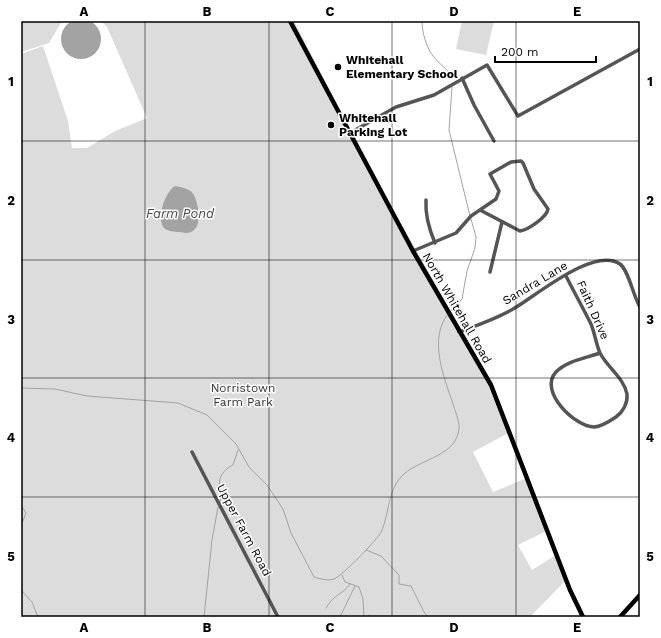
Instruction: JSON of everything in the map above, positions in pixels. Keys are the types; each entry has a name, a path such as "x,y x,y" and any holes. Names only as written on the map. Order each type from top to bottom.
{"main road":[{"name":"North Whitehall Road","path":"290,21 412,251 491,386 570,590 583,617"},
{"path":"620,617 640,595"}],"street":[{"path":"350,133 390,110 434,94 487,65 518,116 640,49"},
{"path":"462,78 474,105 494,142"},
{"path":"412,251 451,237 471,216 480,210 493,202 499,195 490,174 511,162 521,161 528,172 534,189 548,209 548,212 524,231 517,230 480,210"},
{"path":"426,200 425,211 429,229 435,243"},
{"path":"490,272 502,222"},
{"name":"Sandra Lane","path":"459,332 498,317 525,301 552,281 566,276 597,260 605,259 616,261 624,268 635,299 640,307"},
{"name":"Faith Drive","path":"566,276 590,324 600,353 623,385 627,399 624,409 618,416 599,427 590,427 576,422 554,398 550,385 553,375 564,366 600,353"},
{"name":"Upper Farm Road","path":"192,452 278,617"}],"green space":[{"path":"21,21 62,21 49,43 21,52"},
{"name":"Norristown Farm Park","path":"101,21 294,21 379,185 489,378 510,432 473,452 493,492 529,477 546,531 518,545 532,570 556,555 565,581 530,617 21,617 21,54 43,46 68,121 72,148 87,148 115,131 147,118 107,27"},
{"path":"462,21 494,21 486,55 456,49"}],"water":[{"path":"77,19 85,19 92,22 98,28 101,39 98,50 92,56 85,59 77,59 70,56 64,50 61,43 61,35 64,28 70,22"},
{"name":"Farm Pond","path":"175,186 189,190 193,193 198,208 199,218 196,227 191,232 185,233 169,231 164,228 162,224 161,212 165,199 171,189"}],"waterway":[{"path":"422,21 424,35 431,53 453,78"},
{"path":"452,87 449,130 470,216"},
{"path":"450,312 462,299 467,271 475,248 476,237 471,219"},
{"path":"21,388 55,389 87,396 178,403 207,415 236,444 249,467 267,485 283,509 291,533 314,577 324,580 332,580 352,565 381,532 394,487 398,480 411,469 446,450 453,444 457,437 459,427 458,421 442,370 438,346 442,324 448,314"},
{"path":"220,502 222,493 220,489 221,477 225,470 233,465 238,450"},
{"path":"21,505 26,513 21,526"},
{"path":"204,617 212,540 218,507"},
{"path":"366,550 381,556 399,575 399,584 411,586 428,617"},
{"path":"342,575 345,582 359,587 363,599 364,617"},
{"path":"326,608 329,603 350,584"},
{"path":"340,617 355,586"},
{"path":"21,590 32,602 38,617"},
{"path":"366,617 370,615 370,617"}],"place":[{"name":"Whitehall Elementary School","path":"338,67"},
{"name":"Whitehall Parking Lot","path":"331,125"}]}
